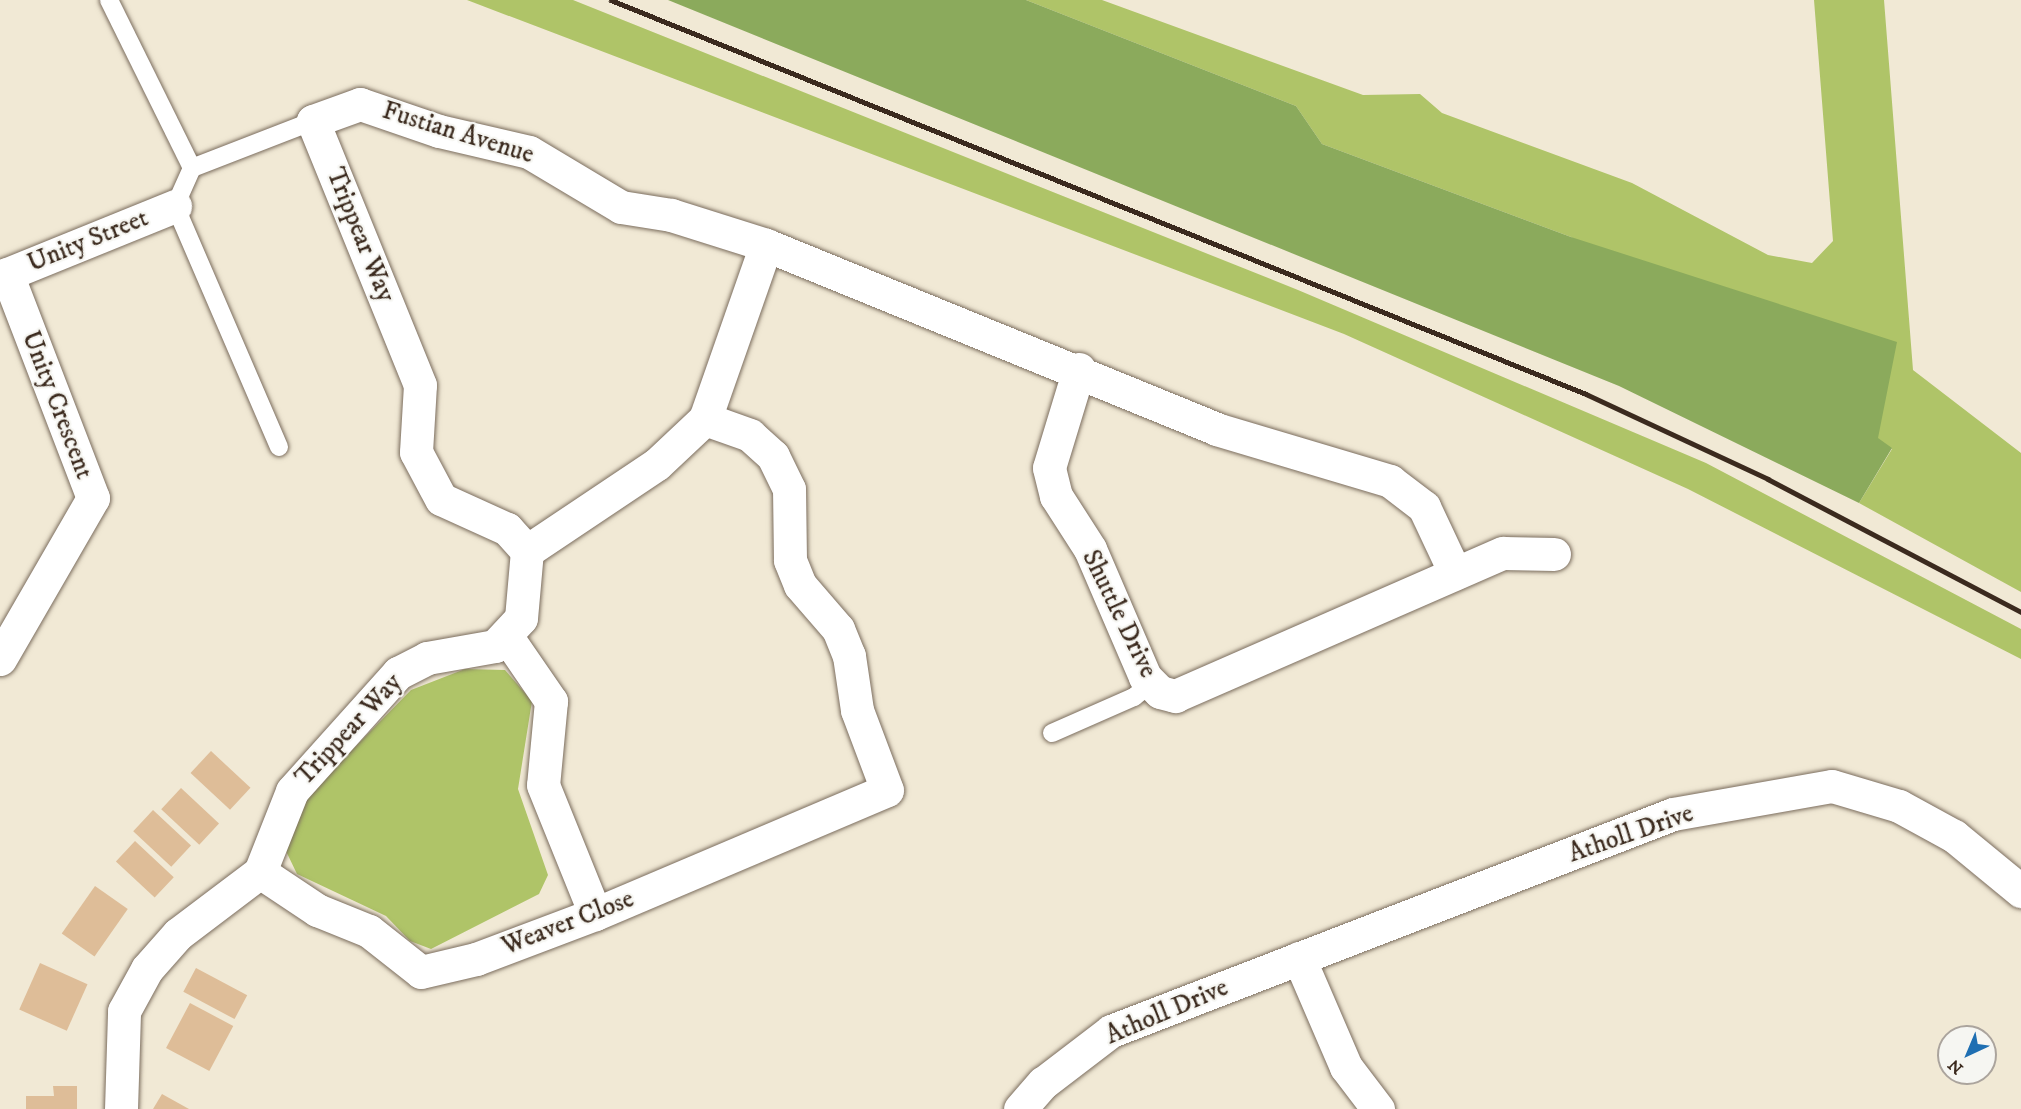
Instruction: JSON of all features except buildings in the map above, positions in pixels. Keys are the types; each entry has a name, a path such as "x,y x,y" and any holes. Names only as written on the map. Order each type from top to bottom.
{"street":[{"name":"Fustian Avenue","path":"313,120 360,104 439,131 529,152 621,207 671,215 766,245"},
{"name":"Trippear Way","path":"313,120 420,385 416,452 441,499 507,529 527,551"},
{"name":"Unity Street","path":"3,275 175,206"},
{"path":"595,914 543,785 551,701 507,637 521,618 527,551 657,464 705,419 766,245 1079,369 1216,429 1390,481 1424,507 1455,573"},
{"name":"Unity Crescent","path":"0,659 93,498 3,275"},
{"name":"Shuttle Drive","path":"1079,369 1049,468 1069,524 1090,549 1151,683 1175,696 1503,553 1554,554"},
{"name":"Weaver Close","path":"260,872 317,910 369,931 421,972 477,958 595,914 887,790 857,710 849,656 838,628 800,585 790,560 789,489 777,464 750,435 705,419"},
{"name":"Trippear Way","path":"260,872 292,791 398,673 427,658 495,646 507,637"},
{"name":"Atholl Drive","path":"1020,1109 1043,1083 1112,1031 1673,814 1832,786 1899,806 1954,836 2021,891"},
{"path":"121,1109 124,1011 147,969 178,934 260,872"},
{"path":"1299,958 1346,1066 1378,1109"}],"lane":[{"path":"109,0 192,168"},
{"path":"279,447 175,206 192,168 313,120"},
{"path":"1052,733 1134,697 1151,683"}],"green space":[{"path":"467,0 573,0 1298,290 1706,463 2021,629 2021,659 1688,489 1344,334"},
{"path":"668,0 1026,0 1296,106 1322,144 1571,237 1897,342 1878,438 1892,448 1859,503 1619,386"},
{"path":"1026,0 1102,0 1363,95 1420,94 1442,113 1632,183 1768,255 1812,263 1833,241 1814,0 1884,0 1913,370 2021,453 2021,592 1859,503 1892,449 1571,237 1322,144 1296,106"},
{"path":"465,669 505,670 532,701 518,789 548,875 539,894 431,949 410,941 386,916 297,874 285,849 301,802 411,690"}],"railway":[{"path":"611,0 1586,394 1768,479 2021,612"}]}
